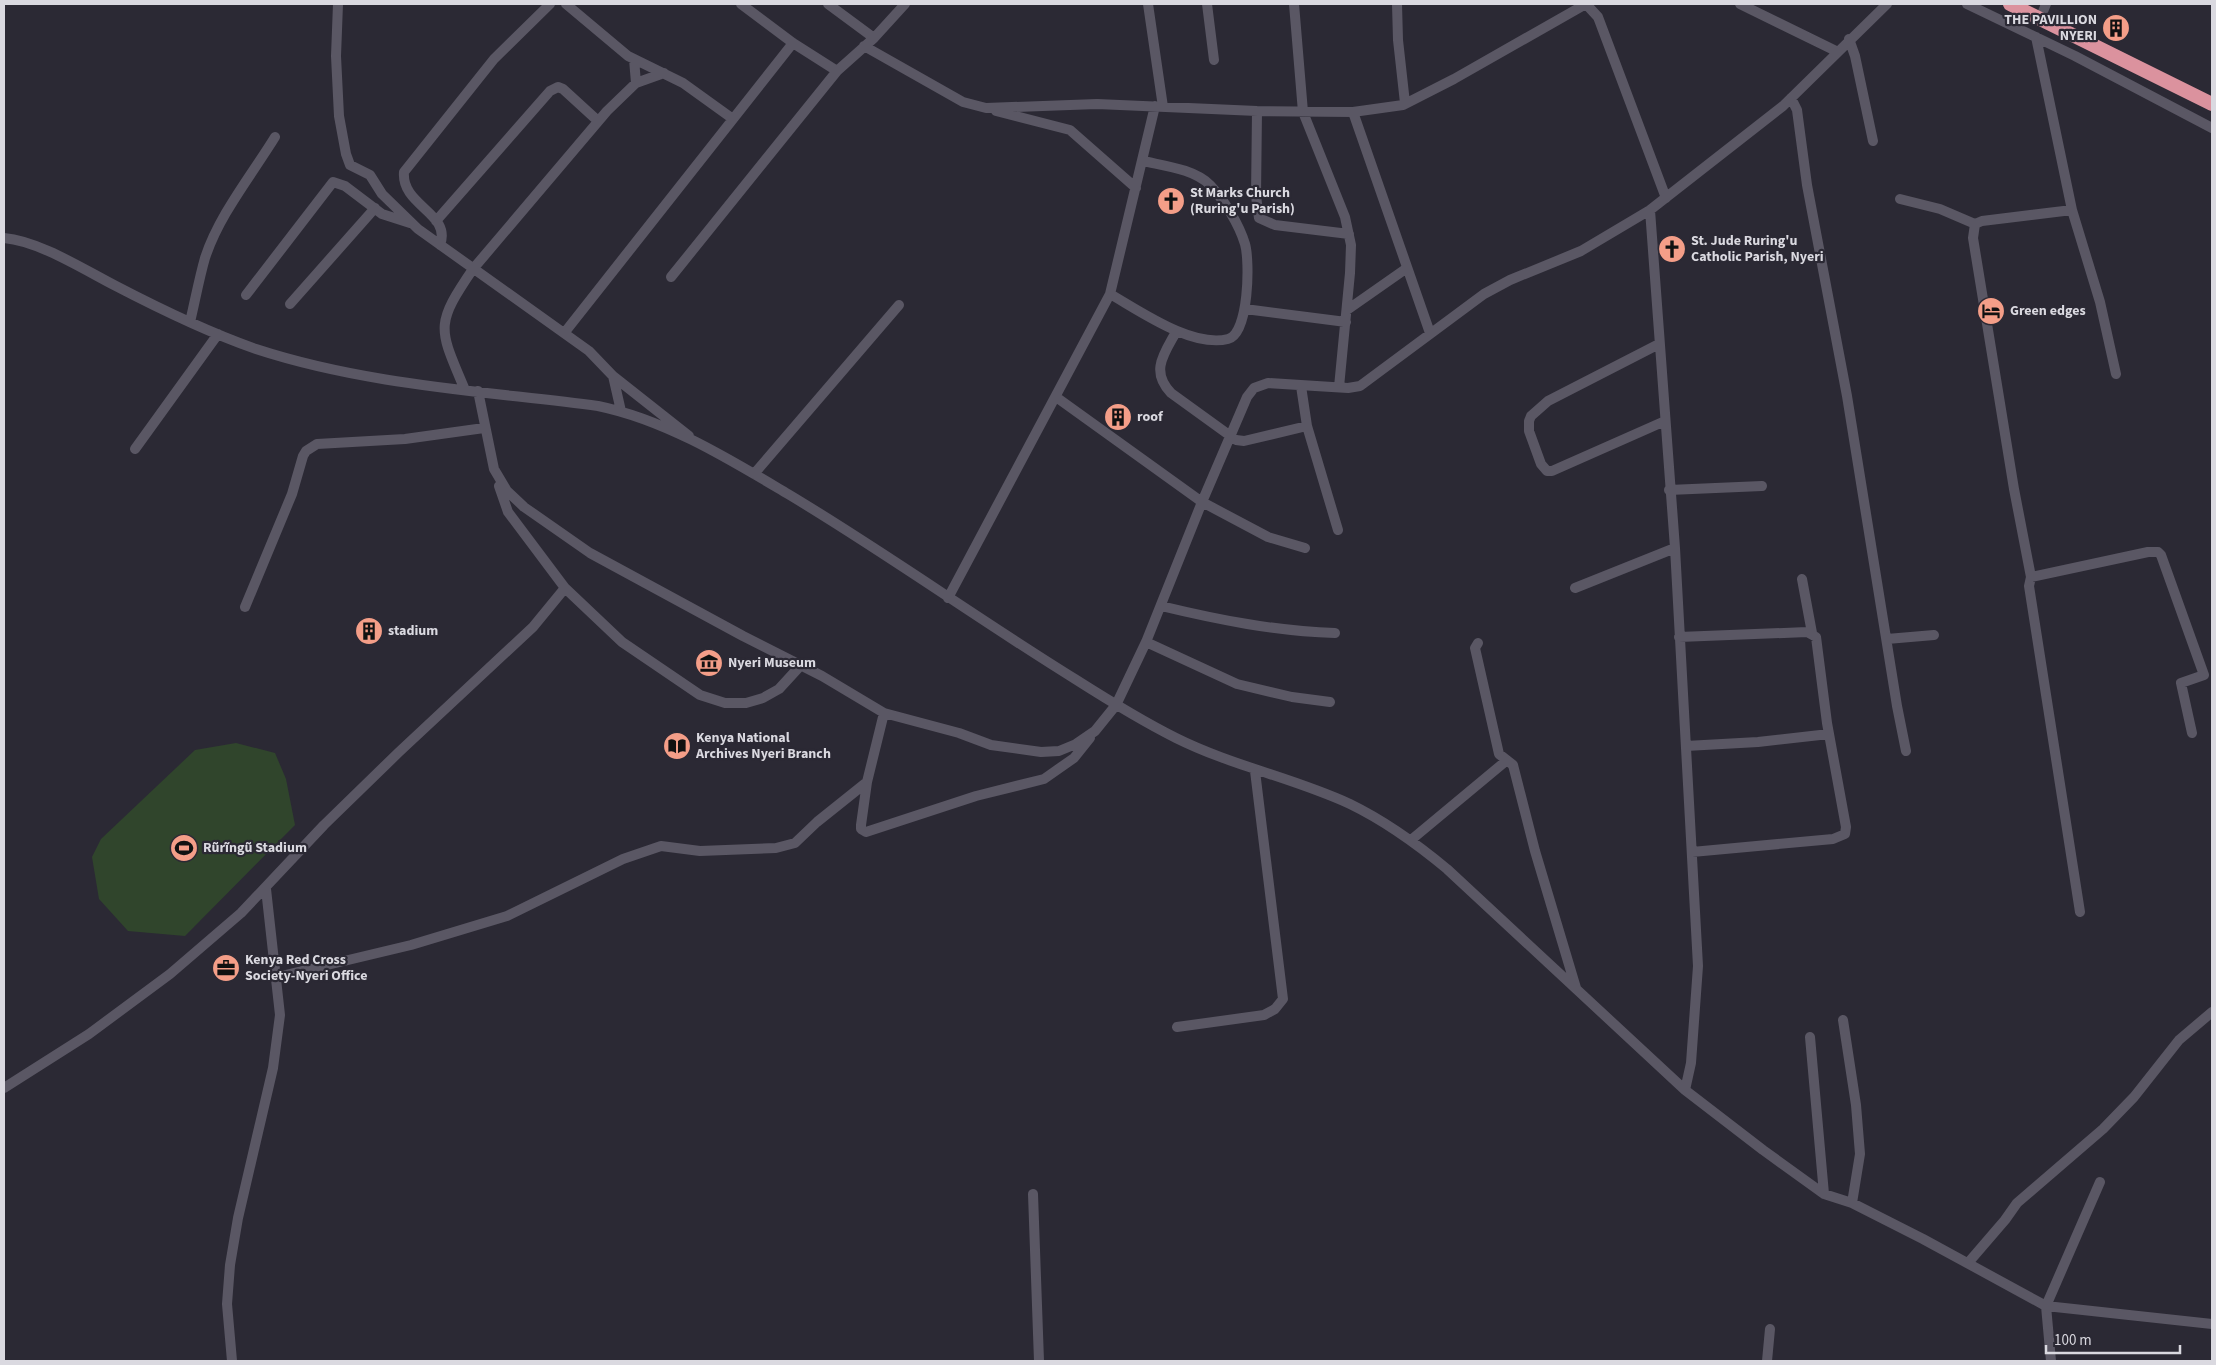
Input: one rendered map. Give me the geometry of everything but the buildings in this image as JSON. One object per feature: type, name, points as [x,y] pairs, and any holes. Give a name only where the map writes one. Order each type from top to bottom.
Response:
[{"type":"highway","points":[[2012,5],[2212,104]]},
{"type":"street","points":[[338,4],[336,56],[338,116],[350,165],[370,175],[382,194],[413,224],[473,269],[565,332],[589,351],[613,376],[678,426],[695,442]]},
{"type":"street","points":[[440,245],[443,231],[436,220],[409,193],[404,183],[404,172],[494,59],[550,4]]},
{"type":"street","points":[[566,4],[613,44],[634,59],[683,83],[733,119]]},
{"type":"street","points":[[741,4],[793,43],[837,71]]},
{"type":"street","points":[[828,4],[874,38]]},
{"type":"street","points":[[671,277],[837,71],[874,38],[905,4]]},
{"type":"street","points":[[948,598],[1110,294],[1143,161],[1159,106],[1148,4]]},
{"type":"street","points":[[1207,4],[1214,60]]},
{"type":"street","points":[[1294,4],[1303,112],[1345,217],[1349,234],[1350,274],[1339,388]]},
{"type":"street","points":[[1397,4],[1398,40],[1405,103]]},
{"type":"street","points":[[983,108],[1097,104],[1303,112],[1353,112],[1405,103],[1454,80],[1586,4],[1591,7],[1598,17],[1666,198]]},
{"type":"street","points":[[1740,4],[1836,52]]},
{"type":"street","points":[[884,712],[867,782],[861,825],[866,832],[976,796],[1044,779],[1074,758],[1116,704],[1146,642],[1202,502],[1247,397],[1254,388],[1268,383],[1339,388],[1360,386],[1484,294],[1510,280],[1581,251],[1650,210],[1724,154],[1791,98],[1849,39],[1887,4]]},
{"type":"street","points":[[1967,4],[2036,37],[2212,128]]},
{"type":"street","points":[[2040,19],[2046,4]]},
{"type":"street","points":[[2005,22],[2012,5]]},
{"type":"street","points":[[2036,37],[2072,210],[2100,302],[2116,374]]},
{"type":"street","points":[[1849,39],[1855,56],[1874,141]]},
{"type":"street","points":[[565,332],[793,43]]},
{"type":"street","points":[[864,46],[964,102],[1070,130],[1136,188]]},
{"type":"street","points":[[634,59],[636,83]]},
{"type":"street","points":[[465,390],[447,347],[444,324],[445,316],[454,297],[473,269],[598,121],[636,83],[664,73]]},
{"type":"street","points":[[436,220],[550,90],[558,87],[563,89],[598,121]]},
{"type":"street","points":[[1791,98],[1797,110],[1807,185],[1847,396],[1906,751]]},
{"type":"street","points":[[1257,110],[1256,196],[1259,218],[1275,225],[1349,234]]},
{"type":"street","points":[[1353,112],[1430,333]]},
{"type":"street","points":[[190,322],[205,258],[212,240],[220,224],[275,138]]},
{"type":"street","points":[[1110,294],[1176,332],[1195,338],[1228,340],[1239,330],[1245,309],[1246,246],[1220,197],[1210,185],[1192,173],[1143,161]]},
{"type":"street","points":[[246,295],[333,182],[338,182],[382,214],[413,224]]},
{"type":"street","points":[[1900,199],[1940,209],[1975,224],[1989,219],[2072,210]]},
{"type":"street","points":[[290,304],[375,208]]},
{"type":"street","points":[[1650,210],[1669,490],[1675,548],[1698,966],[1691,1063],[1685,1090]]},
{"type":"street","points":[[1975,224],[1973,238],[1975,255],[2031,577],[2031,596],[2080,912]]},
{"type":"street","points":[[4,238],[45,251],[190,322],[255,348],[317,366],[379,379],[620,411],[695,442],[754,474],[859,536],[948,598],[1116,704],[1176,738],[1214,756],[1351,805],[1411,840],[1447,869],[1685,1090],[1824,1194],[1852,1203],[2046,1306],[2212,1324]]},
{"type":"street","points":[[1347,310],[1407,268]]},
{"type":"street","points":[[754,474],[900,305]]},
{"type":"street","points":[[1245,309],[1346,322]]},
{"type":"street","points":[[1176,332],[1162,355],[1159,367],[1163,385],[1170,393],[1239,442],[1307,426]]},
{"type":"street","points":[[135,449],[218,334]]},
{"type":"street","points":[[1659,344],[1548,401],[1531,416],[1528,426],[1542,464],[1547,471],[1552,471],[1665,421]]},
{"type":"street","points":[[613,376],[620,411]]},
{"type":"street","points":[[1301,386],[1307,426],[1338,530]]},
{"type":"street","points":[[478,391],[484,428],[508,512],[565,588],[622,642],[676,680],[709,698],[726,703],[746,703],[763,698],[789,680],[801,664]]},
{"type":"street","points":[[1056,398],[1202,502],[1268,538],[1305,548]]},
{"type":"street","points":[[948,598],[1040,417]]},
{"type":"street","points":[[245,607],[292,494],[303,456],[310,447],[317,444],[405,439],[484,428]]},
{"type":"street","points":[[494,468],[507,491],[524,507],[590,553],[743,636],[801,664],[884,712],[959,733],[991,745],[1041,752],[1059,751],[1076,744],[1095,731]]},
{"type":"street","points":[[1669,490],[1762,486]]},
{"type":"street","points":[[1575,588],[1675,548]]},
{"type":"street","points":[[2031,577],[2148,552],[2158,552],[2161,555],[2204,675],[2181,683],[2192,733]]},
{"type":"street","points":[[1692,852],[1833,839],[1845,834],[1846,823],[1829,734],[1818,644],[1816,637],[1812,633],[1802,579]]},
{"type":"street","points":[[4,1088],[89,1034],[170,974],[266,889],[324,824],[398,752],[533,627],[565,588]]},
{"type":"street","points":[[1161,606],[1261,627],[1298,632],[1335,633]]},
{"type":"street","points":[[1679,637],[1812,633]]},
{"type":"street","points":[[1887,639],[1934,635]]},
{"type":"street","points":[[1146,642],[1237,684],[1292,698],[1330,702]]},
{"type":"street","points":[[1478,644],[1475,648],[1499,754],[1506,761],[1514,765],[1535,851],[1577,990]]},
{"type":"street","points":[[1686,746],[1758,742],[1829,734]]},
{"type":"street","points":[[1411,840],[1506,761]]},
{"type":"street","points":[[1177,1027],[1264,1015],[1275,1008],[1283,998],[1256,771]]},
{"type":"street","points":[[277,977],[411,945],[507,916],[623,858],[661,846],[700,851],[776,848],[795,843],[817,822],[867,782]]},
{"type":"street","points":[[232,1361],[228,1330],[228,1288],[238,1218],[273,1068],[280,1015],[266,889]]},
{"type":"street","points":[[1968,1263],[2017,1203],[2103,1129],[2134,1098],[2179,1040],[2212,1012]]},
{"type":"street","points":[[1843,1020],[1860,1146],[1859,1173],[1852,1203]]},
{"type":"street","points":[[1810,1037],[1824,1194]]},
{"type":"street","points":[[2050,1361],[2046,1306],[2100,1182]]},
{"type":"street","points":[[1034,1194],[1039,1361]]},
{"type":"street","points":[[1767,1361],[1770,1329]]},
{"type":"green space","name":"Rũrĩngũ Stadium","points":[[236,743],[275,753],[286,779],[295,825],[185,936],[128,931],[99,899],[92,857],[101,839],[195,750]]},
{"type":"place","name":"THE PAVILLION NYERI","points":[[2116,28]]},
{"type":"place","name":"St Marks Church (Ruring'u Parish)","points":[[1171,201]]},
{"type":"place","name":"St. Jude Ruring'u Catholic Parish, Nyeri","points":[[1672,249]]},
{"type":"place","name":"Green edges","points":[[1991,311]]},
{"type":"place","name":"roof","points":[[1118,417]]},
{"type":"place","name":"stadium","points":[[369,631]]},
{"type":"place","name":"Nyeri Museum","points":[[709,663]]},
{"type":"place","name":"Kenya National Archives Nyeri Branch","points":[[677,746]]},
{"type":"place","name":"Rũrĩngũ Stadium","points":[[184,848]]},
{"type":"place","name":"Kenya Red Cross Society-Nyeri Office","points":[[226,968]]}]
